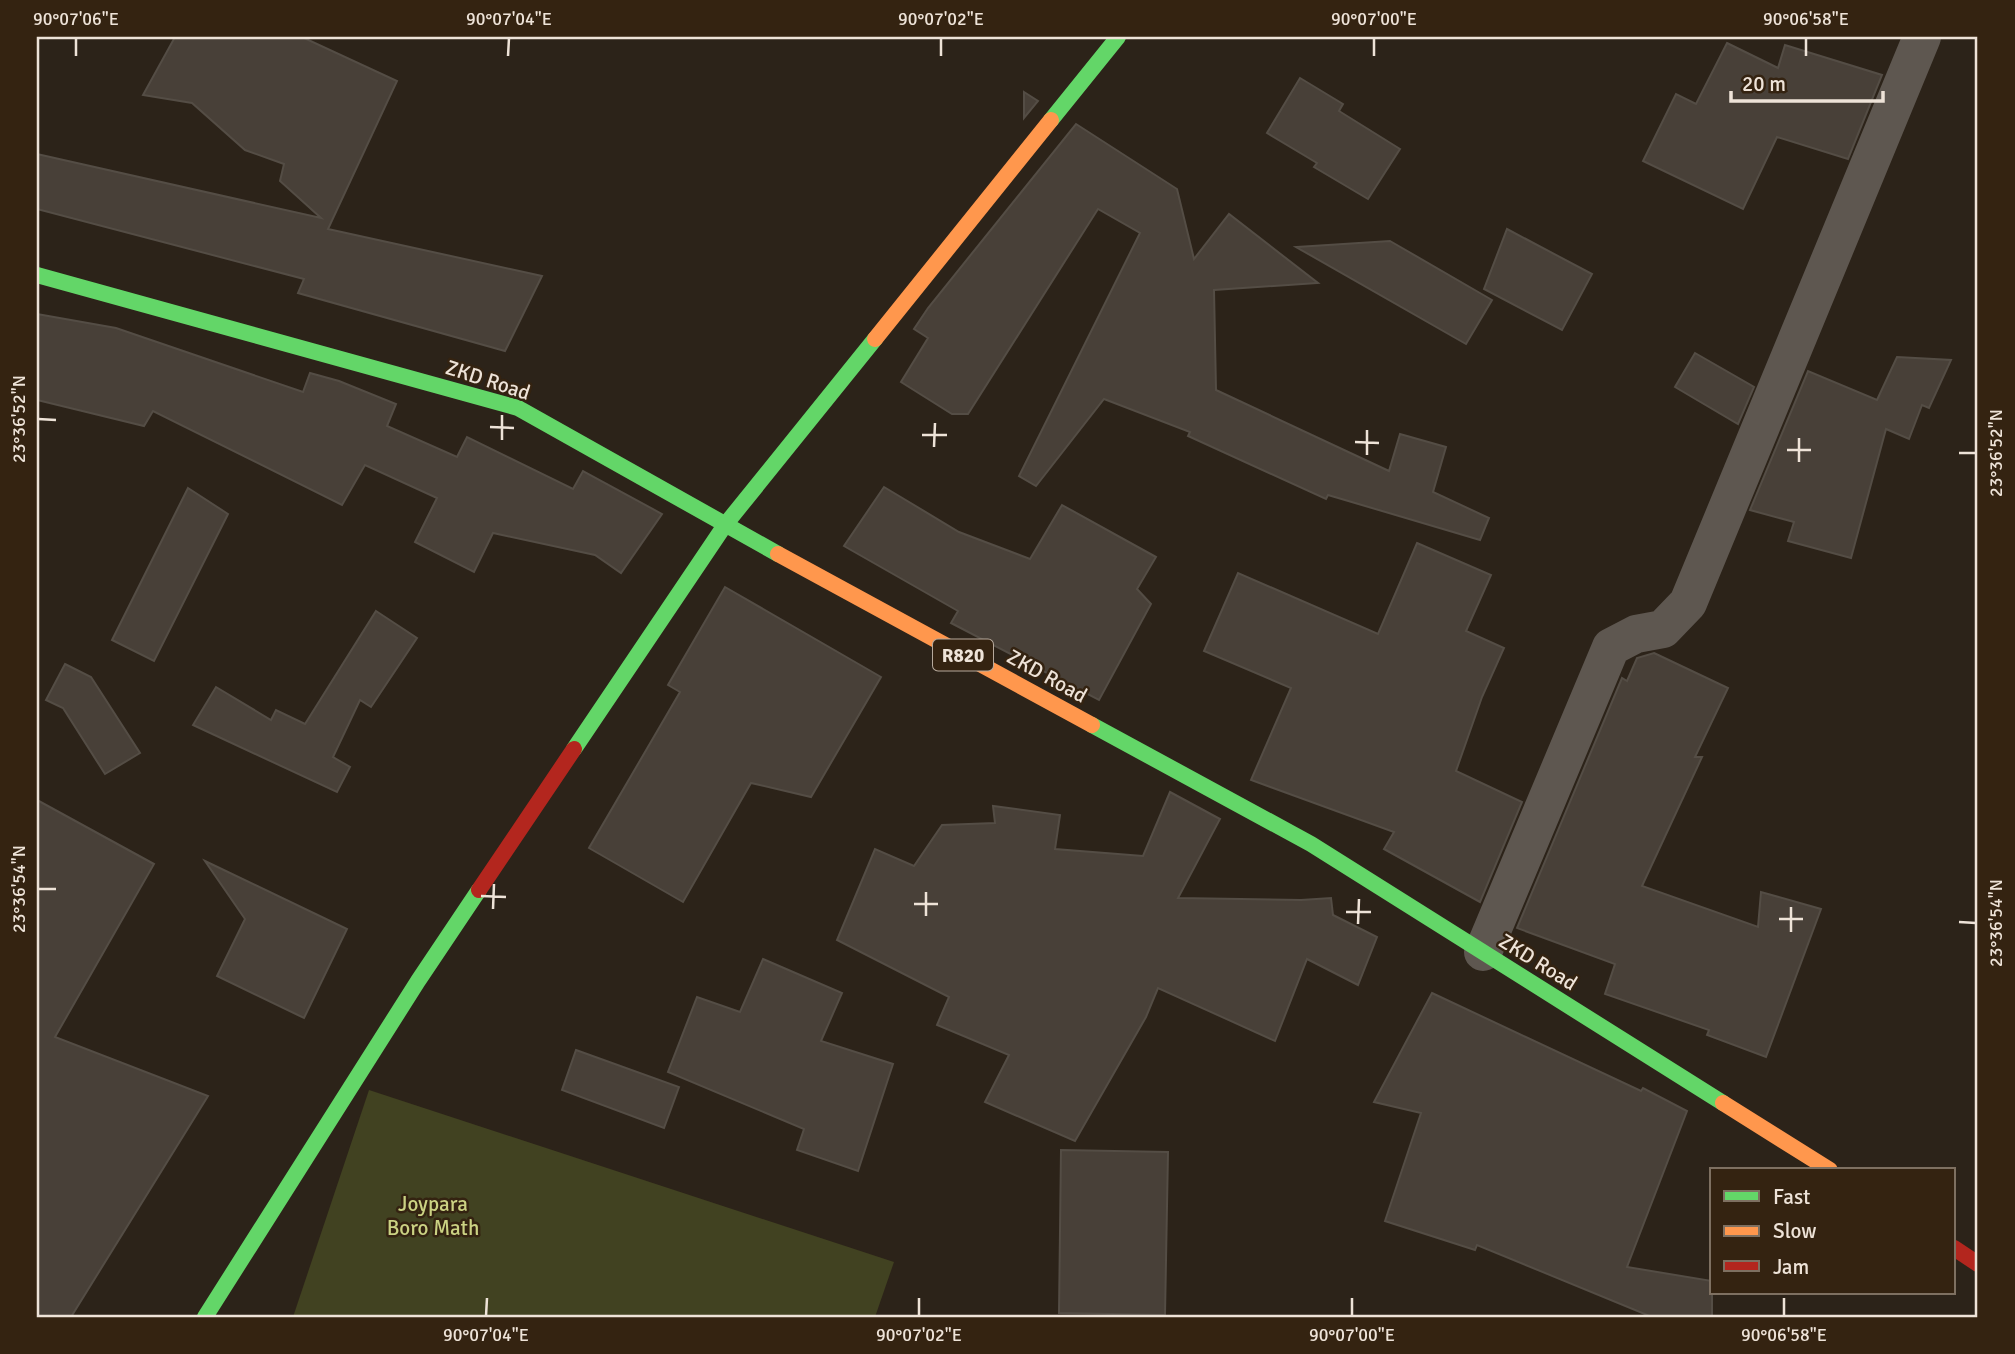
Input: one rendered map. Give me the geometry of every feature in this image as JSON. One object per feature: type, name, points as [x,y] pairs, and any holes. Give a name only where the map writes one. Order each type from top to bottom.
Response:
[{"type":"main road","points":[[205,1317],[418,981],[725,525],[1118,37]]},
{"type":"main road","name":"ZKD Road","points":[[37,275],[518,408],[725,525],[1311,844],[1827,1168]]},
{"type":"main road","points":[[1955,1249],[1978,1264]]},
{"type":"street","points":[[1483,952],[1611,647],[1636,634],[1663,629],[1688,603],[1922,37]]},
{"type":"green space","name":"Joypara Boro Math","points":[[369,1090],[894,1262],[875,1317],[293,1317]]},
{"type":"building","points":[[175,37],[302,37],[397,81],[328,229],[542,276],[505,351],[298,293],[304,279],[37,209],[37,154],[321,218],[280,181],[284,164],[245,150],[192,103],[143,95]]},
{"type":"building","points":[[1727,43],[1778,68],[1785,45],[1882,75],[1848,159],[1777,137],[1743,209],[1643,161],[1676,94],[1696,104]]},
{"type":"building","points":[[1300,78],[1343,104],[1339,111],[1400,149],[1368,199],[1314,167],[1317,163],[1267,133]]},
{"type":"building","points":[[1024,92],[1038,101],[1024,118]]},
{"type":"building","points":[[1076,124],[1177,189],[1194,259],[1229,214],[1318,283],[1214,290],[1216,390],[1389,471],[1400,434],[1446,447],[1433,492],[1489,518],[1480,540],[1328,495],[1326,499],[1188,436],[1190,432],[1104,399],[1036,486],[1019,476],[1140,233],[1098,209],[968,414],[952,414],[901,382],[928,338],[914,329],[928,308]]},
{"type":"building","points":[[1507,229],[1592,274],[1562,330],[1484,289]]},
{"type":"building","points":[[1390,241],[1492,300],[1466,344],[1296,247]]},
{"type":"building","points":[[37,314],[116,328],[303,392],[310,373],[339,381],[396,404],[387,426],[457,457],[467,437],[573,489],[583,471],[662,514],[621,573],[595,555],[493,533],[474,572],[415,542],[437,498],[365,465],[342,505],[153,411],[144,426],[37,400]]},
{"type":"building","points":[[1695,353],[1754,387],[1738,424],[1675,387]]},
{"type":"building","points":[[1897,357],[1951,360],[1929,408],[1922,405],[1909,439],[1886,429],[1851,558],[1788,541],[1794,522],[1750,510],[1808,371],[1877,400]]},
{"type":"building","points":[[884,487],[959,532],[1030,559],[1062,505],[1156,557],[1137,589],[1151,604],[1099,700],[951,623],[958,611],[844,546]]},
{"type":"building","points":[[188,488],[228,514],[154,661],[112,640]]},
{"type":"building","points":[[1417,543],[1491,575],[1466,631],[1504,648],[1482,697],[1456,771],[1522,802],[1480,902],[1384,849],[1394,832],[1251,780],[1291,688],[1204,651],[1238,573],[1378,634]]},
{"type":"building","points":[[725,587],[881,677],[811,797],[751,783],[683,902],[589,848],[680,692],[668,685]]},
{"type":"building","points":[[376,611],[417,638],[371,707],[360,700],[333,757],[350,767],[337,792],[193,725],[216,687],[271,720],[276,710],[305,724]]},
{"type":"building","points":[[1654,653],[1728,688],[1695,757],[1702,757],[1642,886],[1758,927],[1761,892],[1821,909],[1766,1057],[1707,1035],[1709,1030],[1605,994],[1615,964],[1517,928],[1622,678],[1627,681],[1637,658]]},
{"type":"building","points":[[65,664],[91,677],[140,753],[105,774],[63,708],[46,700]]},
{"type":"building","points":[[1170,792],[1220,819],[1178,898],[1331,898],[1333,915],[1377,937],[1358,985],[1307,959],[1275,1041],[1158,988],[1146,1017],[1075,1141],[985,1102],[1009,1055],[937,1025],[949,997],[837,940],[875,849],[914,866],[942,825],[995,823],[993,806],[1060,815],[1055,849],[1143,856]]},
{"type":"building","points":[[37,800],[154,864],[55,1037],[208,1096],[71,1317],[37,1317]]},
{"type":"building","points":[[205,861],[347,929],[304,1018],[217,976],[245,919]]},
{"type":"building","points":[[763,959],[842,993],[821,1041],[893,1064],[858,1171],[797,1150],[804,1129],[668,1072],[697,997],[740,1012]]},
{"type":"building","points":[[1432,993],[1641,1091],[1643,1088],[1687,1111],[1627,1267],[1710,1281],[1712,1317],[1652,1317],[1477,1245],[1475,1250],[1385,1221],[1421,1113],[1374,1102]]},
{"type":"building","points":[[576,1050],[679,1087],[664,1128],[562,1090]]},
{"type":"building","points":[[1061,1150],[1168,1152],[1165,1315],[1059,1313]]},
{"type":"traffic: fast","points":[[1051,120],[1118,37]]},
{"type":"traffic: fast","points":[[37,275],[518,408],[778,554]]},
{"type":"traffic: fast","points":[[574,749],[725,525],[875,339]]},
{"type":"traffic: fast","points":[[1092,725],[1311,844],[1723,1103]]},
{"type":"traffic: fast","points":[[205,1317],[418,981],[479,890]]},
{"type":"traffic: slow","points":[[875,339],[1051,120]]},
{"type":"traffic: slow","points":[[778,554],[1092,725]]},
{"type":"traffic: slow","points":[[1723,1103],[1827,1168]]},
{"type":"traffic: jam","points":[[479,890],[574,749]]},
{"type":"traffic: jam","points":[[1955,1249],[1978,1264]]}]
